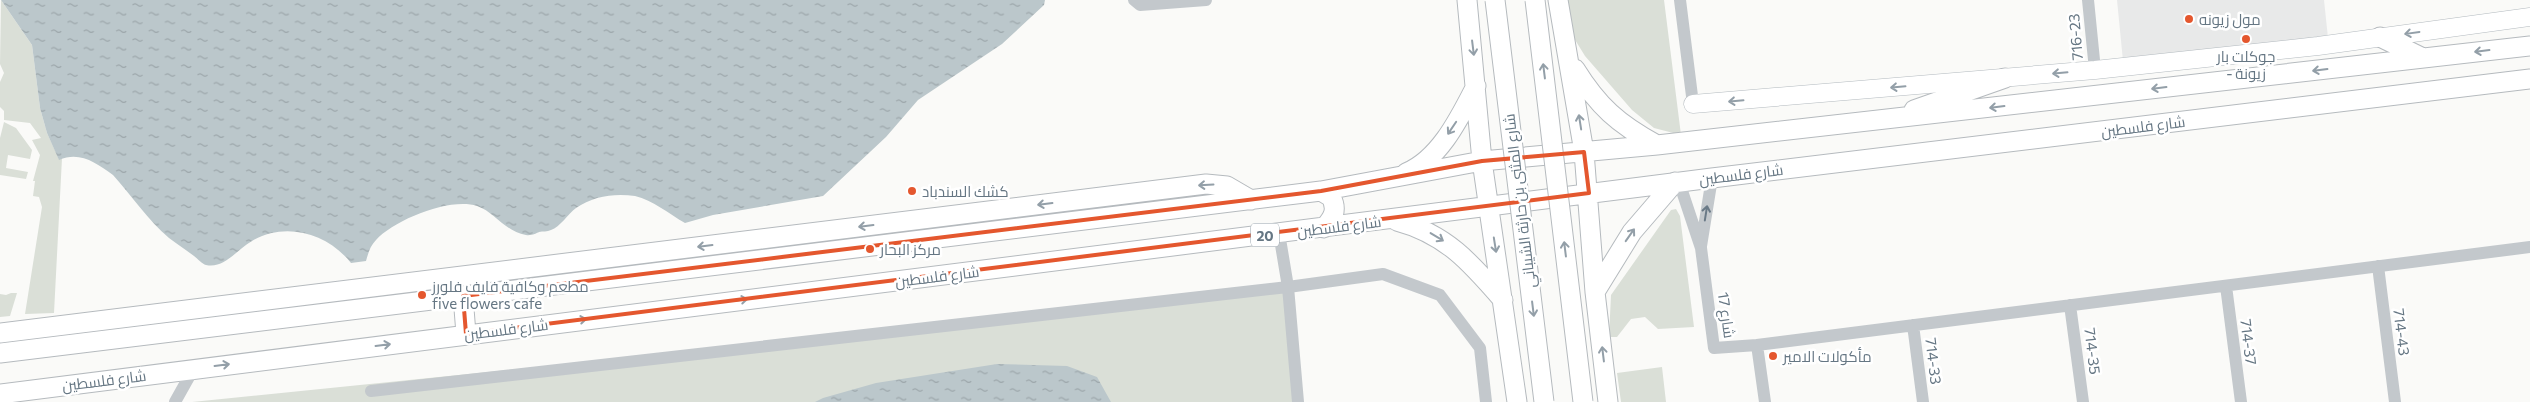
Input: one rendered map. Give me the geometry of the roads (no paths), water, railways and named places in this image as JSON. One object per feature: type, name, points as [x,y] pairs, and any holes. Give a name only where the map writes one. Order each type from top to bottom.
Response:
[{"type":"main road","points":[[1467,0],[1482,161],[1517,402]]},
{"type":"main road","name":"شارع المثنى بن حارثة الشيباني","points":[[1495,0],[1544,402]]},
{"type":"main road","points":[[1535,0],[1583,402]]},
{"type":"main road","points":[[1558,0],[1570,61],[1584,152],[1589,193],[1595,292],[1608,402]]},
{"type":"main road","points":[[2380,38],[2423,58]]},
{"type":"main road","points":[[0,353],[1252,200],[1321,191],[1482,161],[1657,145],[2530,46]]},
{"type":"main road","points":[[1570,61],[1590,94],[1603,109],[1616,121],[1657,145]]},
{"type":"main road","points":[[1893,119],[1948,96],[2005,78]]},
{"type":"main road","name":"شارع فلسطين","points":[[0,394],[1677,182],[2530,79]]},
{"type":"main road","points":[[1390,179],[1412,170],[1428,157],[1456,122],[1476,86]]},
{"type":"main road","points":[[1595,292],[1632,232],[1677,182]]},
{"type":"main road","points":[[0,333],[1206,184],[1228,186],[1252,200]]},
{"type":"main road","points":[[1321,191],[1331,197],[1335,209],[1334,216],[1324,228]]},
{"type":"main road","points":[[1392,219],[1428,232],[1456,250],[1503,301]]},
{"type":"main road","points":[[882,245],[915,220]]},
{"type":"main road","points":[[463,296],[466,334]]},
{"type":"street","points":[[1134,0],[1140,6],[1206,0]]},
{"type":"street","points":[[1680,0],[1693,104],[2095,70],[2380,38],[2530,17]]},
{"type":"street","name":"716-23","points":[[2088,0],[2095,70]]},
{"type":"street","name":"شارع 17","points":[[1701,248],[1712,178]]},
{"type":"street","name":"شارع 17","points":[[1677,182],[1701,248],[1714,348],[1757,345],[1765,402]]},
{"type":"street","points":[[1279,233],[1288,288],[1298,402]]},
{"type":"street","points":[[1757,345],[2530,247]]},
{"type":"street","name":"714-43","points":[[2378,266],[2395,402]]},
{"type":"street","points":[[371,391],[1288,288],[1383,274],[1440,295],[1480,348],[1486,402]]},
{"type":"street","name":"714-37","points":[[2226,286],[2240,402]]},
{"type":"street","name":"714-35","points":[[2070,305],[2083,402]]},
{"type":"street","name":"714-33","points":[[1913,325],[1923,402]]},
{"type":"street","points":[[175,402],[194,368]]},
{"type":"water","points":[[1,0],[1045,0],[1044,5],[1002,44],[918,100],[886,137],[823,196],[713,215],[685,223],[642,198],[612,195],[597,198],[583,204],[576,208],[561,223],[548,231],[528,235],[512,230],[489,212],[477,206],[466,204],[452,205],[423,212],[384,232],[374,242],[366,261],[351,263],[342,253],[319,238],[306,234],[279,232],[265,235],[246,244],[219,264],[206,265],[161,231],[113,175],[94,163],[81,158],[74,157],[59,160],[47,133],[40,108],[32,45]]},
{"type":"water","points":[[997,364],[1067,366],[1097,377],[1111,402],[815,402],[876,383]]},
{"type":"place","name":"مول زيونه","points":[[2189,19]]},
{"type":"place","name":"جوكلت بار - زيونة","points":[[2246,39]]},
{"type":"place","name":"كشك السندباد","points":[[912,191]]},
{"type":"place","name":"مركز البحار","points":[[870,249]]},
{"type":"place","name":"مطعم وكافية فايف فلورز five flowers cafe","points":[[422,295]]},
{"type":"place","name":"مأكولات الامير","points":[[1773,356]]}]
